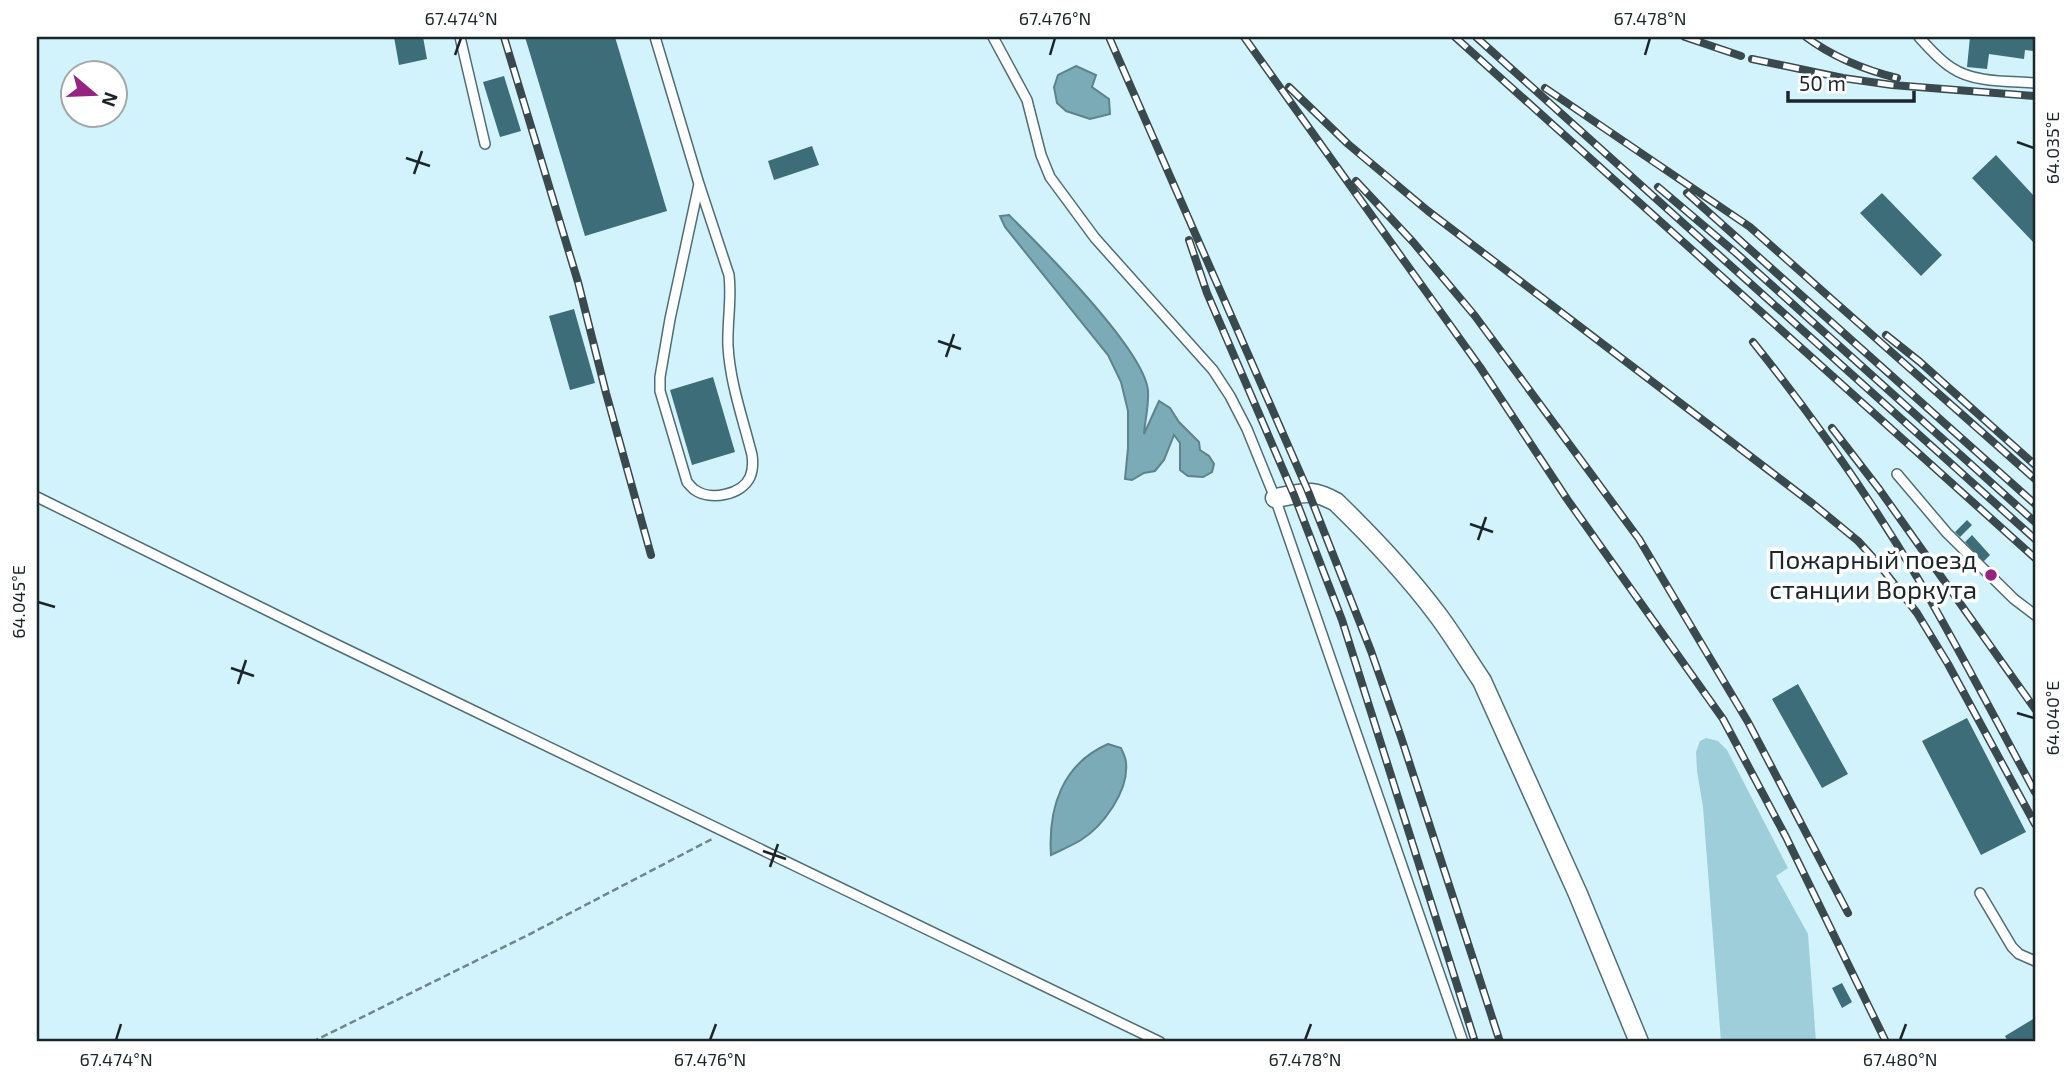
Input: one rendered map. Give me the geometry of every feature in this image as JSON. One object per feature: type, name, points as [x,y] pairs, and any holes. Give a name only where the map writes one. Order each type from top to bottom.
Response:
[{"type":"street","points":[[1275,498],[1308,491],[1336,502],[1391,559],[1437,614],[1482,681],[1578,894],[1639,1042]]},
{"type":"lane","points":[[460,37],[485,144]]},
{"type":"lane","points":[[655,37],[729,275],[727,326],[731,370],[753,466],[744,486],[722,495],[705,495],[694,490],[687,482],[660,391],[670,319],[699,184]]},
{"type":"lane","points":[[993,37],[1027,100],[1041,155],[1050,177],[1095,238],[1213,370],[1247,429],[1275,498],[1463,1042]]},
{"type":"lane","points":[[1919,37],[1943,61],[1965,75],[2035,83]]},
{"type":"lane","points":[[1897,474],[1947,533],[2014,599],[2035,615]]},
{"type":"lane","points":[[37,497],[1160,1042]]},
{"type":"lane","points":[[1980,893],[2012,947],[2019,954],[2035,961]]},
{"type":"path","points":[[312,1042],[528,935],[725,832]]},
{"type":"shaded area","points":[[1076,66],[1096,75],[1092,87],[1109,99],[1110,114],[1090,119],[1066,111],[1057,103],[1054,87],[1058,75]]},
{"type":"shaded area","points":[[1009,215],[1089,300],[1130,351],[1148,391],[1144,434],[1159,401],[1170,408],[1179,422],[1199,442],[1200,450],[1209,456],[1214,464],[1212,472],[1203,477],[1188,476],[1180,470],[1180,443],[1174,435],[1164,460],[1155,471],[1144,473],[1132,480],[1125,479],[1128,411],[1121,382],[1108,355],[1005,227],[1000,216]]},
{"type":"shaded area","points":[[1706,738],[1718,741],[1727,750],[1788,868],[1776,876],[1808,934],[1816,1042],[1721,1042],[1703,807],[1696,752],[1700,741]]},
{"type":"shaded area","points":[[1108,744],[1121,748],[1126,759],[1126,774],[1119,796],[1106,817],[1089,834],[1051,855],[1052,821],[1061,789],[1079,763]]},
{"type":"building","points":[[394,37],[423,37],[427,59],[399,65]]},
{"type":"building","points":[[525,37],[615,37],[667,211],[585,236]]},
{"type":"building","points":[[1970,37],[2035,37],[2035,51],[2025,50],[2024,59],[1989,54],[1987,69],[1967,67]]},
{"type":"building","points":[[504,76],[521,131],[500,137],[483,82]]},
{"type":"building","points":[[812,146],[819,165],[774,180],[768,161]]},
{"type":"building","points":[[1996,155],[2035,197],[2035,244],[1972,178]]},
{"type":"building","points":[[1882,193],[1942,255],[1921,276],[1860,213]]},
{"type":"building","points":[[574,309],[595,383],[570,390],[549,316]]},
{"type":"building","points":[[713,377],[735,452],[692,465],[670,390]]},
{"type":"building","points":[[1967,520],[1972,525],[1960,537],[1955,532]]},
{"type":"building","points":[[1972,535],[1990,555],[1983,562],[1965,542]]},
{"type":"building","points":[[1798,684],[1848,774],[1822,788],[1772,699]]},
{"type":"building","points":[[1967,718],[2026,832],[1981,855],[1922,741]]},
{"type":"building","points":[[1842,983],[1852,1002],[1842,1008],[1832,988]]},
{"type":"building","points":[[2035,1018],[2035,1042],[2008,1042],[2005,1036]]},
{"type":"railway","points":[[504,37],[578,282],[651,555]]},
{"type":"railway","points":[[1109,37],[1308,491],[1371,651],[1500,1042]]},
{"type":"railway","points":[[1244,37],[1480,367],[1567,499],[1723,719],[1786,837],[1886,1042]]},
{"type":"railway","points":[[1455,37],[2035,558]]},
{"type":"railway","points":[[1476,37],[2035,539]]},
{"type":"railway","points":[[1685,37],[1741,56]]},
{"type":"railway","points":[[1806,37],[1850,62],[1897,78]]},
{"type":"railway","points":[[1752,59],[1892,85],[2035,96]]},
{"type":"railway","points":[[1289,87],[1348,144],[1428,211],[1858,541],[1917,613],[1948,664],[2035,824]]},
{"type":"railway","points":[[1545,88],[1750,227],[2035,479]]},
{"type":"railway","points":[[1356,181],[1413,242],[1475,316],[1639,539],[1748,722],[1848,913]]},
{"type":"railway","points":[[1658,187],[1736,253],[2035,522]]},
{"type":"railway","points":[[1687,193],[2035,504]]},
{"type":"railway","points":[[1189,240],[1207,293],[1294,495],[1342,620],[1475,1042]]},
{"type":"railway","points":[[1886,335],[2035,465]]},
{"type":"railway","points":[[1753,342],[1841,459],[1901,551],[1950,634],[2035,792]]},
{"type":"railway","points":[[1832,428],[1879,489],[2035,709]]},
{"type":"place","name":"Пожарный поезд станции Воркута","points":[[1991,575]]}]
